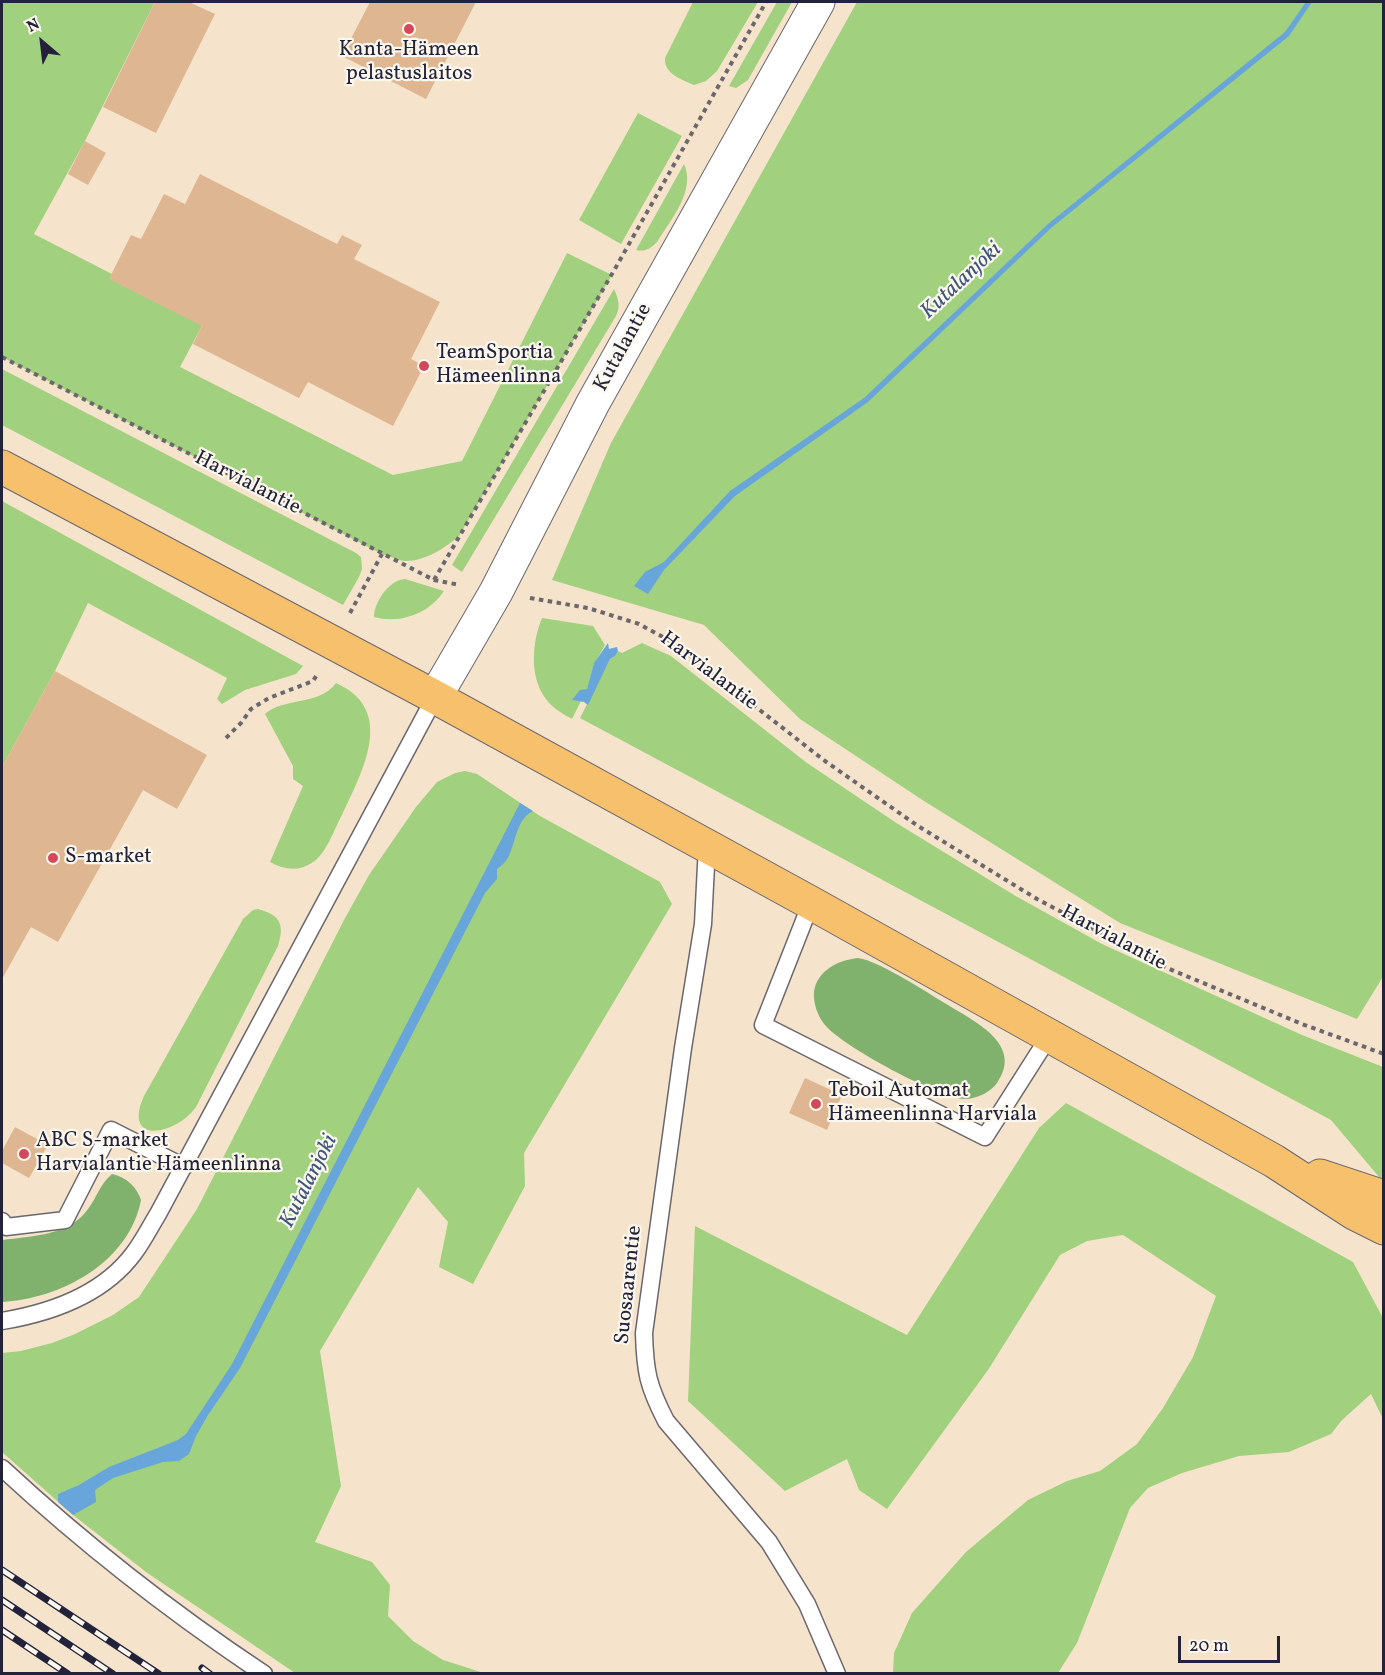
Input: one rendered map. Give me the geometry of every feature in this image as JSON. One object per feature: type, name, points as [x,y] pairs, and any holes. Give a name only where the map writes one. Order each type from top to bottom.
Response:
[{"type":"main road","points":[[2,467],[435,696],[812,903],[1274,1161],[1354,1213],[1383,1228]]},
{"type":"main road","points":[[1274,1161],[1383,1197]]},
{"type":"street","name":"Kutalantie","points":[[435,696],[496,592],[593,403],[818,2]]},
{"type":"lane","points":[[2,1321],[45,1312],[62,1305],[102,1284],[134,1254],[183,1167],[435,696]]},
{"type":"lane","name":"Suosaarentie","points":[[707,846],[703,924],[683,1048],[644,1333],[646,1374],[655,1400],[666,1420],[769,1542],[790,1574],[817,1625],[837,1674]]},
{"type":"lane","points":[[812,903],[763,1025],[985,1137],[1050,1035]]},
{"type":"lane","points":[[2,1221],[6,1227],[65,1220],[111,1130],[183,1167]]},
{"type":"lane","points":[[2,1468],[88,1544],[143,1588],[264,1674]]},
{"type":"path","points":[[434,580],[616,267],[766,2]]},
{"type":"path","name":"Harvialantie","points":[[2,357],[434,580],[588,608],[639,624],[674,643],[825,761],[918,826],[1037,899],[1167,968],[1302,1024],[1383,1054]]},
{"type":"path","points":[[226,738],[251,709],[269,698],[313,681],[382,554]]},
{"type":"green space","points":[[2,2],[155,2],[85,141],[34,234],[112,274],[202,326],[180,367],[393,475],[462,461],[567,253],[612,275],[459,536],[441,549],[420,559],[403,561],[382,554],[2,357]]},
{"type":"green space","points":[[693,2],[758,2],[717,71],[706,81],[694,85],[670,72],[665,64],[665,58]]},
{"type":"green space","points":[[777,2],[792,2],[748,80],[736,88],[729,86]]},
{"type":"green space","points":[[857,2],[1383,2],[1384,975],[1357,1019],[1120,923],[924,801],[800,719],[704,625],[552,580],[611,443]]},
{"type":"green space","points":[[638,113],[682,136],[621,244],[579,220]]},
{"type":"green space","points":[[684,164],[687,184],[675,214],[657,242],[645,250],[636,250]]},
{"type":"green space","points":[[614,289],[618,302],[616,316],[462,572],[452,565]]},
{"type":"green space","points":[[2,369],[356,553],[361,557],[362,569],[343,605],[2,425]]},
{"type":"green space","points":[[2,501],[303,666],[296,674],[245,690],[222,704],[217,699],[227,678],[88,603],[55,671],[2,767]]},
{"type":"green space","points":[[405,579],[444,591],[430,606],[413,615],[394,619],[374,617],[377,605],[388,588],[393,583]]},
{"type":"green space","points":[[542,618],[593,626],[605,645],[594,664],[587,690],[573,700],[581,701],[572,719],[548,702],[537,680],[534,648]]},
{"type":"green space","points":[[642,643],[671,656],[807,763],[898,824],[1014,895],[1102,944],[1302,1035],[1383,1067],[1383,1178],[1379,1177],[1331,1120],[580,718],[610,659],[618,651],[622,653]]},
{"type":"green space","points":[[336,683],[355,695],[365,709],[370,725],[365,761],[350,798],[322,853],[313,862],[297,869],[281,867],[270,862],[303,786],[293,779],[293,766],[265,714],[282,705],[320,695]]},
{"type":"green space","points":[[465,771],[477,774],[540,816],[660,882],[672,904],[524,1153],[525,1186],[473,1284],[439,1267],[448,1222],[418,1187],[320,1351],[341,1486],[315,1542],[372,1562],[390,1585],[388,1616],[413,1641],[443,1660],[484,1673],[295,1673],[146,1572],[73,1515],[2,1452],[2,1353],[52,1343],[75,1334],[113,1315],[139,1297],[197,1209],[369,875],[416,807],[437,782]]},
{"type":"green space","points":[[258,909],[271,914],[279,922],[281,932],[278,946],[196,1107],[176,1125],[154,1131],[145,1128],[140,1122],[139,1111],[144,1096],[243,919],[253,910]]},
{"type":"green space","points":[[858,958],[880,966],[908,981],[989,1032],[997,1040],[1005,1060],[997,1083],[974,1098],[953,1097],[892,1070],[835,1034],[820,1018],[815,1005],[816,984],[824,972],[830,968],[844,961]]},
{"type":"green space","points":[[1066,1103],[1353,1262],[1383,1318],[1383,1419],[1371,1394],[1342,1420],[1331,1434],[1289,1452],[1239,1456],[1182,1473],[1148,1488],[1130,1508],[1077,1643],[1058,1673],[893,1673],[894,1653],[912,1613],[966,1552],[1028,1500],[1067,1481],[1100,1471],[1137,1444],[1163,1408],[1193,1357],[1216,1296],[1123,1235],[1087,1241],[1060,1255],[988,1370],[887,1509],[859,1490],[847,1459],[785,1491],[688,1401],[695,1226],[907,1335],[1039,1128]]},
{"type":"green space","points":[[112,1174],[130,1183],[141,1200],[134,1222],[122,1242],[89,1274],[68,1285],[46,1294],[2,1302],[2,1240],[37,1236],[71,1225],[88,1209],[104,1182]]},
{"type":"water","points":[[1306,2],[1312,2],[1289,36],[1051,228],[868,402],[735,496],[664,570],[648,594],[634,586],[645,572],[664,562],[730,491],[864,398],[1048,224],[1285,32]]},
{"type":"water","points":[[608,643],[609,649],[617,647],[618,651],[610,659],[588,705],[572,700],[580,690],[587,689],[594,663]]},
{"type":"water","points":[[520,803],[533,811],[522,821],[509,856],[497,869],[497,879],[485,893],[240,1368],[208,1415],[189,1454],[179,1461],[163,1462],[113,1478],[95,1490],[96,1502],[73,1515],[58,1502],[58,1494],[79,1485],[109,1467],[178,1440],[186,1434],[232,1364]]},
{"type":"building","points":[[155,2],[189,2],[215,14],[156,133],[103,107]]},
{"type":"building","name":"Kanta-Hämeen pelastuslaitos","points":[[370,2],[476,2],[426,99],[342,56]]},
{"type":"building","points":[[85,141],[106,153],[88,185],[68,174]]},
{"type":"building","points":[[200,174],[337,244],[342,235],[362,245],[354,259],[440,302],[411,359],[424,366],[393,426],[308,382],[299,398],[193,344],[202,326],[109,279],[131,235],[141,239],[164,194],[185,204]]},
{"type":"building","name":"S-market","points":[[55,671],[207,755],[177,809],[143,790],[58,942],[31,927],[2,979],[2,767]]},
{"type":"building","points":[[805,1078],[842,1095],[827,1130],[789,1113]]},
{"type":"building","points":[[15,1127],[48,1145],[29,1178],[2,1163],[2,1151]]},
{"type":"railway","points":[[2,1570],[159,1674]]},
{"type":"railway","points":[[2,1600],[113,1674]]},
{"type":"railway","points":[[2,1630],[68,1674]]},
{"type":"railway","points":[[202,1668],[210,1674]]},
{"type":"place","name":"Kanta-Hämeen pelastuslaitos","points":[[409,29]]},
{"type":"place","name":"TeamSportia Hämeenlinna","points":[[424,366]]},
{"type":"place","name":"S-market","points":[[53,858]]},
{"type":"place","name":"Teboil Automat Hämeenlinna Harviala","points":[[816,1104]]},
{"type":"place","name":"ABC S-market Harvialantie Hämeenlinna","points":[[24,1154]]},
{"type":"water label","name":"Kutalanjoki","points":[[962,282]]},
{"type":"water label","name":"Kutalanjoki","points":[[310,1182]]}]
